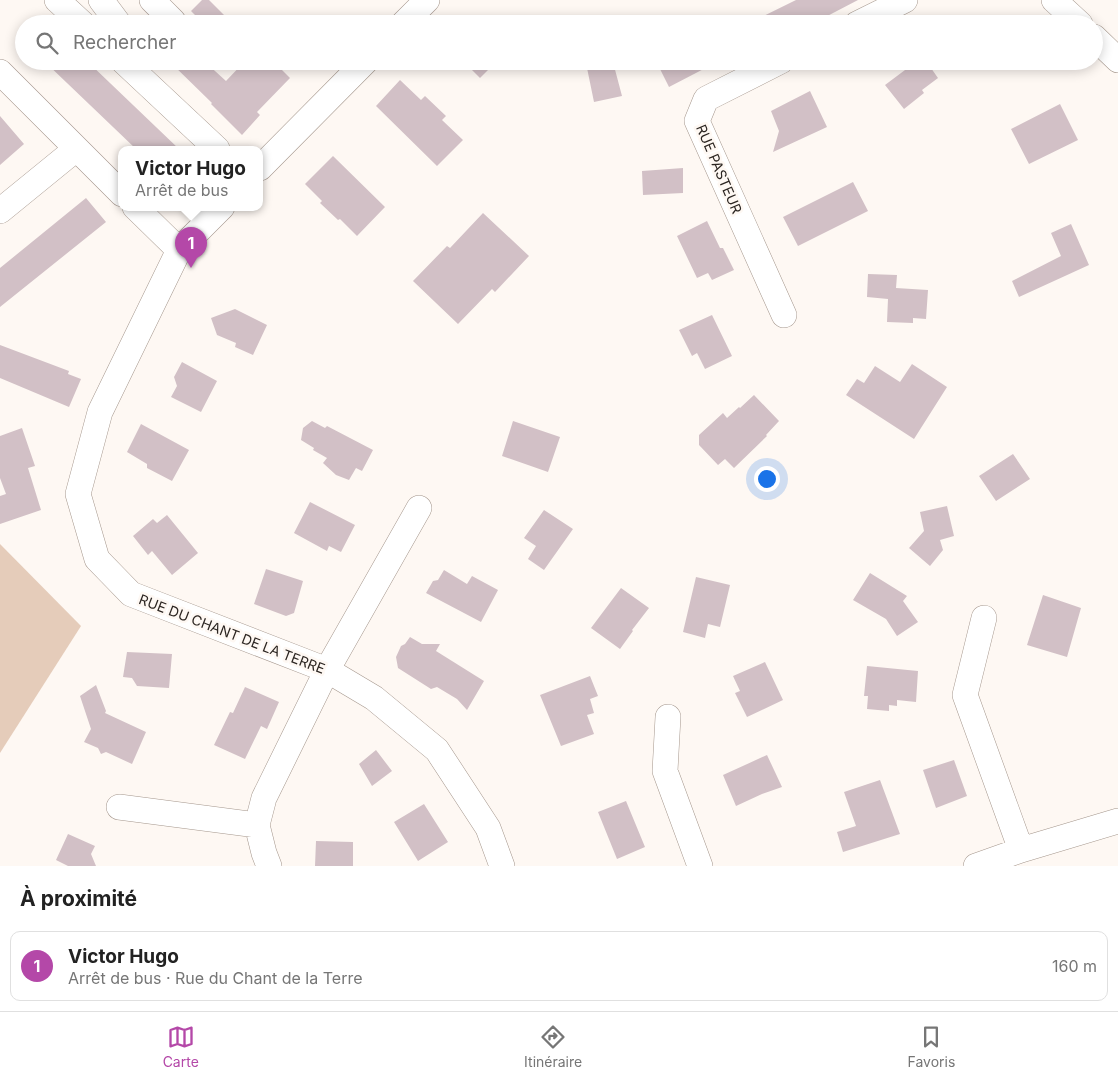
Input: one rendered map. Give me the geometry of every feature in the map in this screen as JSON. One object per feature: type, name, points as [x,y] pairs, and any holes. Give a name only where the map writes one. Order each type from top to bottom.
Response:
[{"type":"street","points":[[57,0],[73,15]]},
{"type":"street","points":[[101,0],[112,15]]},
{"type":"street","points":[[152,0],[167,15]]},
{"type":"street","points":[[412,15],[427,0]]},
{"type":"street","points":[[875,15],[905,0]]},
{"type":"street","points":[[1054,0],[1070,15]]},
{"type":"street","points":[[1103,46],[1118,60]]},
{"type":"street","points":[[133,70],[214,146]]},
{"type":"street","points":[[263,165],[357,70]]},
{"type":"street","name":"RUE PASTEUR","points":[[763,70],[706,99],[697,121],[784,315]]},
{"type":"street","points":[[0,72],[118,190]]},
{"type":"street","points":[[0,211],[76,149]]},
{"type":"street","points":[[139,211],[179,250]]},
{"type":"street","name":"RUE DU CHANT DE LA TERRE","points":[[218,211],[179,250],[100,412],[78,494],[97,559],[130,594],[327,670],[374,698],[437,750],[488,828],[502,866]]},
{"type":"street","points":[[269,866],[257,825],[264,798],[327,670],[419,508]]},
{"type":"street","points":[[984,618],[964,695],[1021,850]]},
{"type":"street","points":[[668,717],[665,771],[700,866]]},
{"type":"street","points":[[119,807],[257,825]]},
{"type":"street","points":[[976,866],[1021,850],[1118,821]]},
{"type":"shaded area","points":[[0,544],[81,626],[0,753]]},
{"type":"building","points":[[202,0],[209,0],[224,15],[195,15],[191,11]]},
{"type":"building","points":[[796,0],[858,0],[829,15],[765,15]]},
{"type":"building","points":[[53,70],[96,70],[176,146],[133,146]]},
{"type":"building","points":[[178,70],[214,70],[226,81],[236,70],[282,70],[290,78],[257,112],[260,115],[242,135]]},
{"type":"building","points":[[472,70],[488,70],[480,78]]},
{"type":"building","points":[[587,70],[615,70],[622,96],[594,102]]},
{"type":"building","points":[[660,70],[702,70],[669,87]]},
{"type":"building","points":[[905,70],[932,70],[938,78],[922,90],[924,93],[904,109],[885,85]]},
{"type":"building","points":[[400,80],[421,100],[425,96],[446,116],[442,120],[463,140],[437,166],[376,106]]},
{"type":"building","points":[[810,91],[827,127],[773,152],[779,131],[771,111]]},
{"type":"building","points":[[1060,104],[1078,140],[1029,164],[1011,129]]},
{"type":"building","points":[[0,116],[24,144],[0,165]]},
{"type":"building","points":[[333,156],[385,207],[357,236],[320,203],[322,201],[305,184]]},
{"type":"building","points":[[683,168],[683,193],[643,195],[642,171]]},
{"type":"building","points":[[853,182],[868,211],[798,246],[783,217]]},
{"type":"building","points":[[86,198],[106,222],[0,307],[0,268]]},
{"type":"building","points":[[483,213],[529,256],[495,292],[492,289],[458,324],[413,281],[447,246],[450,248]]},
{"type":"building","points":[[707,221],[720,248],[723,248],[734,270],[712,280],[708,273],[697,278],[677,236]]},
{"type":"building","points":[[1071,224],[1089,265],[1019,297],[1012,281],[1061,256],[1051,233]]},
{"type":"building","points":[[868,274],[897,275],[896,288],[928,290],[926,319],[913,318],[913,323],[887,322],[888,299],[867,297]]},
{"type":"building","points":[[235,309],[267,325],[253,355],[235,347],[236,343],[217,335],[211,318]]},
{"type":"building","points":[[712,315],[732,356],[705,369],[697,353],[692,356],[679,330]]},
{"type":"building","points":[[0,345],[69,371],[68,374],[81,379],[69,407],[0,378]]},
{"type":"building","points":[[182,362],[217,381],[201,412],[171,397],[177,386],[174,377]]},
{"type":"building","points":[[912,364],[947,387],[914,439],[846,395],[857,379],[864,383],[875,366],[900,382]]},
{"type":"building","points":[[754,395],[779,421],[767,436],[734,468],[725,459],[718,465],[699,445],[699,435],[723,413],[727,418]]},
{"type":"building","points":[[312,421],[325,428],[327,426],[373,450],[362,471],[356,468],[349,480],[336,475],[323,463],[327,458],[301,440],[303,428]]},
{"type":"building","points":[[513,421],[560,437],[548,472],[502,456]]},
{"type":"building","points":[[141,424],[189,450],[172,481],[147,468],[147,464],[127,452]]},
{"type":"building","points":[[22,428],[35,466],[28,468],[41,510],[0,524],[0,496],[6,494],[0,478],[0,436]]},
{"type":"building","points":[[1013,454],[1030,479],[996,501],[979,476]]},
{"type":"building","points":[[310,502],[355,525],[341,552],[329,546],[327,551],[294,533]]},
{"type":"building","points":[[947,506],[954,536],[940,540],[943,550],[930,566],[909,548],[924,531],[920,512]]},
{"type":"building","points":[[544,510],[573,529],[544,570],[528,559],[536,546],[524,538]]},
{"type":"building","points":[[167,515],[198,553],[172,575],[152,551],[148,555],[133,536],[153,519],[157,523]]},
{"type":"building","points":[[266,569],[303,581],[294,613],[286,616],[254,604]]},
{"type":"building","points":[[444,570],[467,584],[472,576],[498,590],[481,622],[426,593],[433,581],[438,580]]},
{"type":"building","points":[[870,573],[907,596],[903,601],[918,622],[897,636],[886,619],[853,600]]},
{"type":"building","points":[[696,577],[730,585],[720,627],[708,624],[705,638],[683,632]]},
{"type":"building","points":[[621,588],[649,608],[620,649],[591,628]]},
{"type":"building","points":[[1043,595],[1081,608],[1067,657],[1027,645]]},
{"type":"building","points":[[410,637],[422,644],[440,644],[436,651],[484,681],[467,710],[457,699],[437,687],[431,689],[398,668],[396,657],[401,646]]},
{"type":"building","points":[[127,652],[172,654],[169,688],[137,686],[132,678],[123,677]]},
{"type":"building","points":[[765,662],[783,700],[747,717],[735,693],[740,691],[733,676]]},
{"type":"building","points":[[867,666],[918,671],[916,702],[897,700],[897,706],[889,705],[889,711],[867,709],[868,696],[864,696]]},
{"type":"building","points":[[590,676],[598,696],[590,699],[594,713],[587,715],[594,734],[561,746],[540,695]]},
{"type":"building","points":[[96,685],[106,711],[105,713],[146,732],[132,764],[106,752],[101,754],[98,748],[84,742],[91,729],[80,696]]},
{"type":"building","points":[[245,687],[279,702],[267,729],[261,726],[245,759],[214,745],[230,712],[233,713]]},
{"type":"building","points":[[376,750],[392,771],[372,786],[359,764]]},
{"type":"building","points":[[767,755],[782,787],[736,806],[723,775]]},
{"type":"building","points":[[954,760],[967,796],[936,808],[923,770]]},
{"type":"building","points":[[880,780],[900,834],[843,852],[837,832],[856,826],[844,792]]},
{"type":"building","points":[[626,801],[645,847],[617,859],[598,812]]},
{"type":"building","points":[[424,804],[448,842],[418,861],[394,822]]},
{"type":"building","points":[[68,834],[95,846],[91,854],[96,866],[68,866],[56,860]]},
{"type":"building","points":[[316,841],[353,842],[353,866],[315,866]]},
{"type":"place","name":"Victor Hugo","points":[[191,268]]}]
